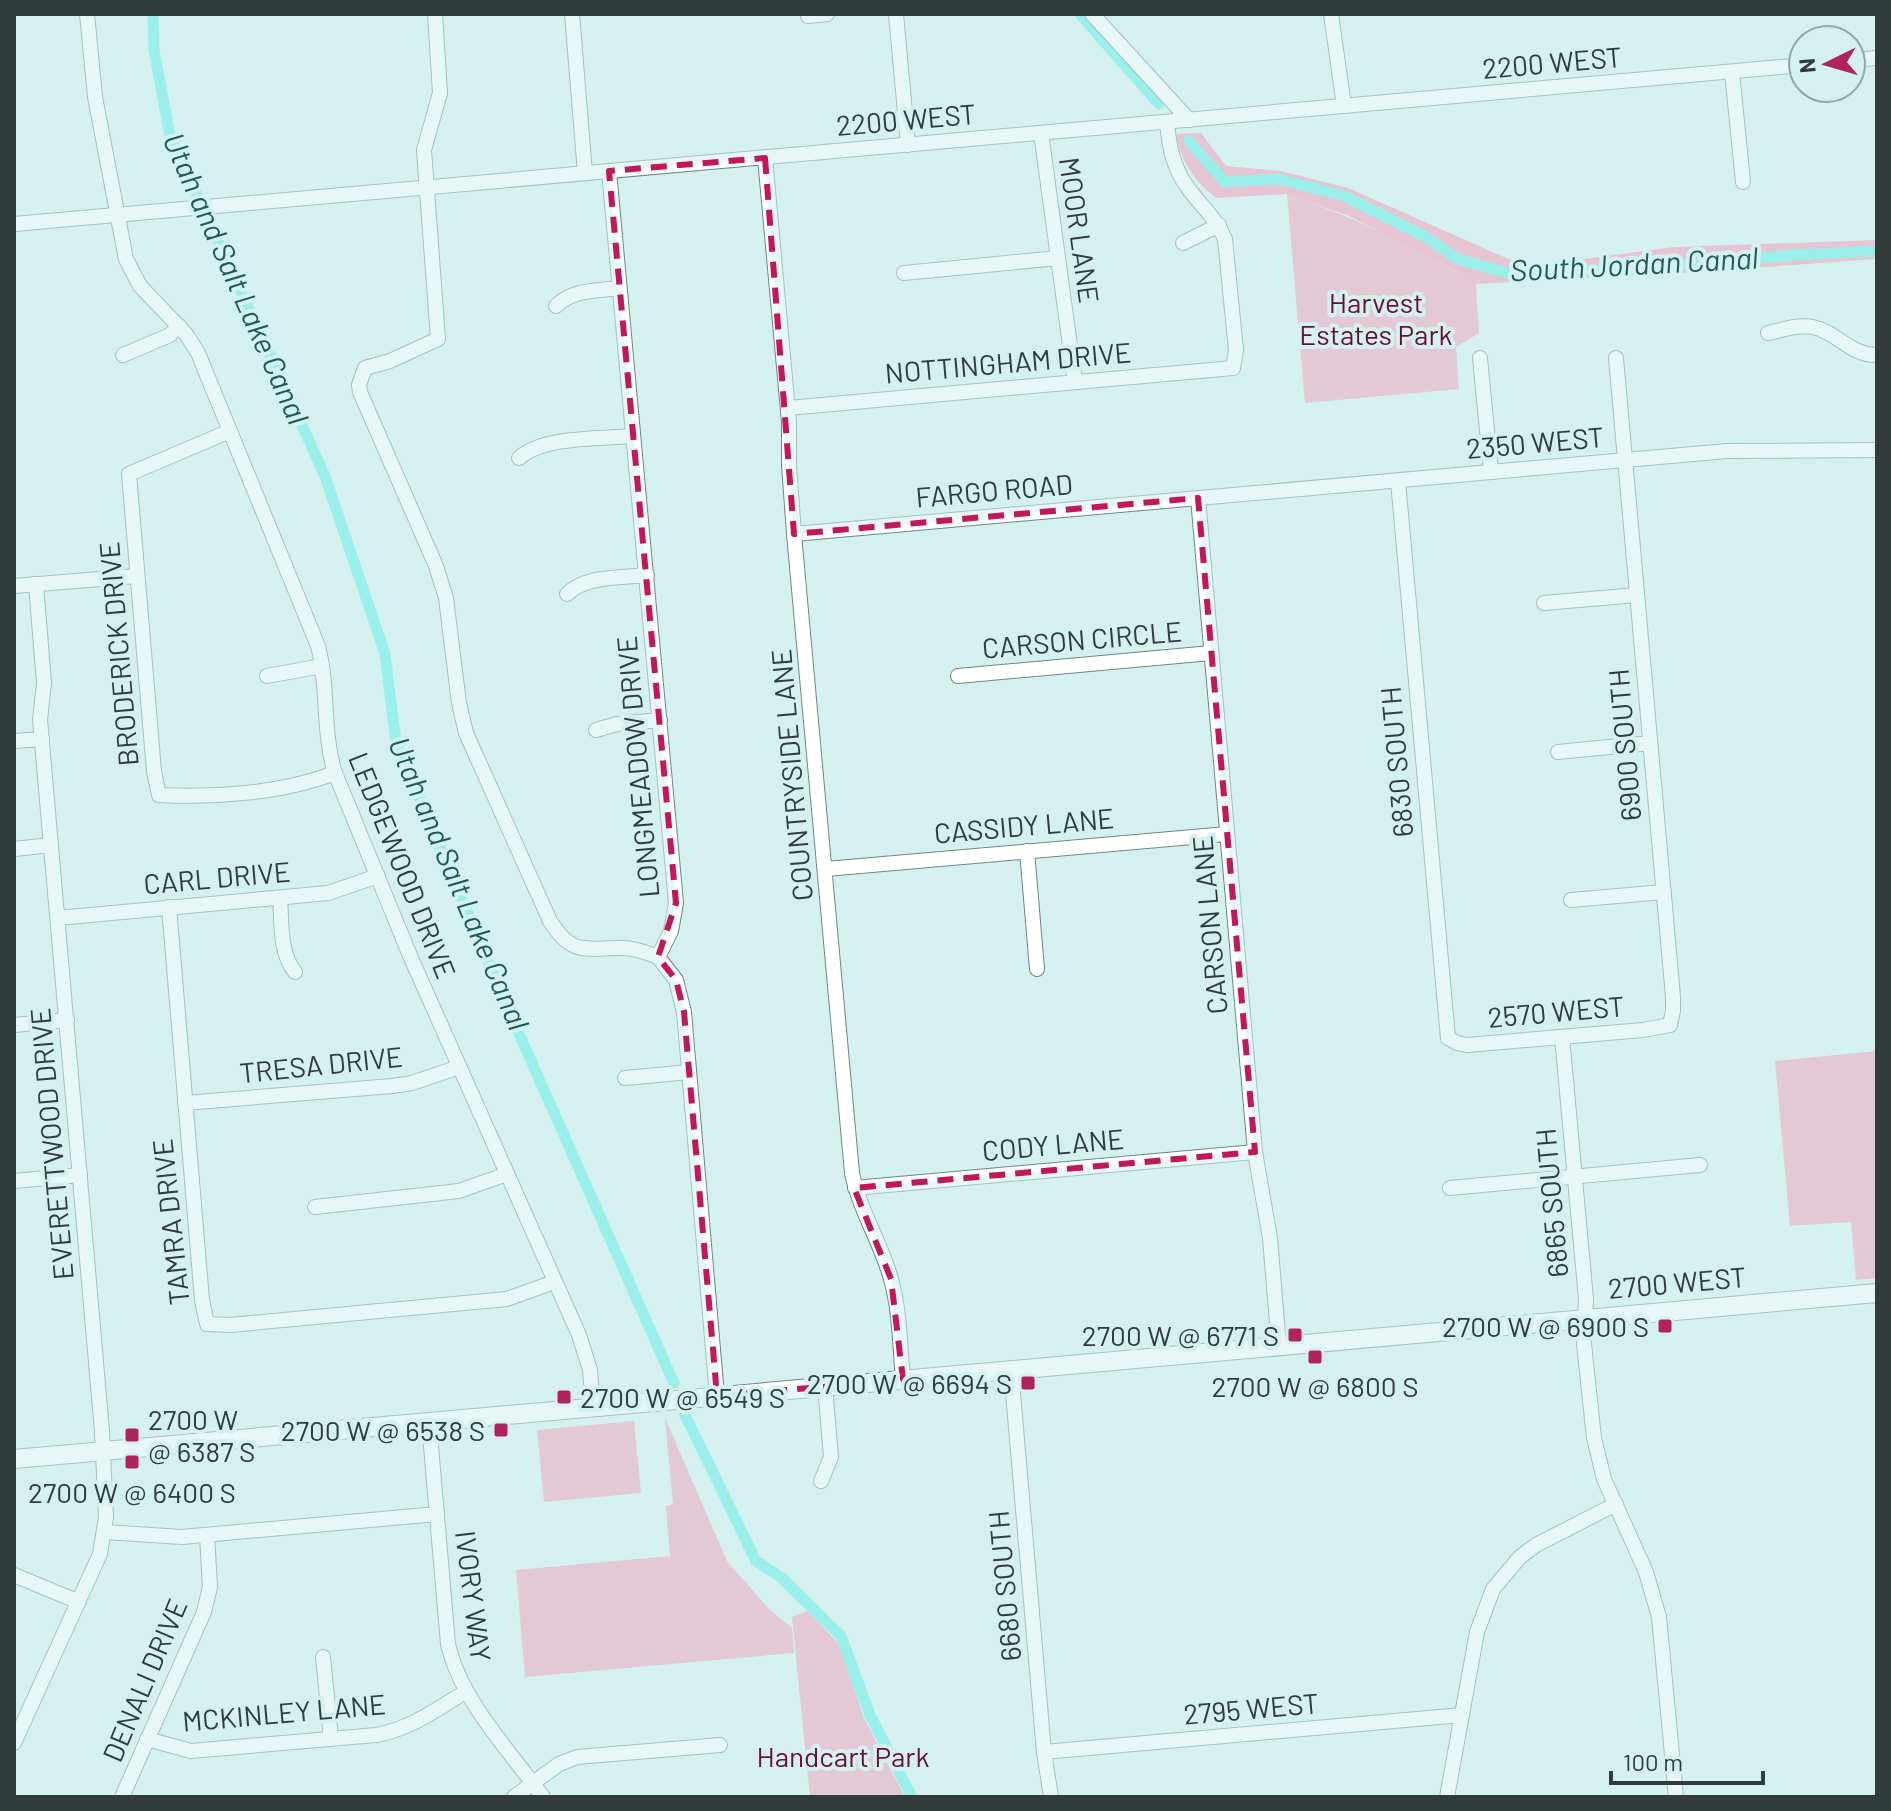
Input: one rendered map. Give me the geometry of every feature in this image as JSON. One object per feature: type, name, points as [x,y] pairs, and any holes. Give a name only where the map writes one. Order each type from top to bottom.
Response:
[{"type":"main road","name":"2700 WEST","points":[[14,1459],[1877,1293]]},
{"type":"street","name":"LEDGEWOOD DRIVE","points":[[87,14],[95,97],[126,259],[140,286],[179,326],[198,353],[318,646],[330,758],[335,773],[459,1067],[587,1357],[593,1408]]},
{"type":"street","points":[[435,14],[440,93],[426,138],[438,339],[390,361],[365,368],[359,385],[360,392],[436,566],[450,619],[459,703],[466,733],[550,921],[560,937],[573,947],[594,950],[631,948],[658,957],[668,967],[681,995],[717,1396]]},
{"type":"street","points":[[572,14],[585,173]]},
{"type":"street","points":[[808,16],[827,14]]},
{"type":"street","points":[[896,14],[908,145]]},
{"type":"street","points":[[1092,14],[1189,120]]},
{"type":"street","points":[[1331,14],[1344,106]]},
{"type":"street","name":"2200 WEST","points":[[14,224],[1787,67]]},
{"type":"street","points":[[1732,72],[1743,182]]},
{"type":"street","points":[[1167,122],[1171,153],[1182,179],[1219,225],[1183,243]]},
{"type":"street","name":"MOOR LANE","points":[[1041,133],[1075,382]]},
{"type":"street","name":"COUNTRYSIDE LANE","points":[[765,158],[788,408],[794,534],[855,1188],[891,1279],[903,1380]]},
{"type":"street","name":"LONGMEADOW DRIVE","points":[[609,171],[676,903],[671,931],[658,957]]},
{"type":"street","name":"NOTTINGHAM DRIVE","points":[[788,408],[1233,368],[1236,350],[1229,264],[1219,225]]},
{"type":"street","points":[[904,273],[1058,258]]},
{"type":"street","points":[[556,306],[564,297],[574,293],[619,288]]},
{"type":"street","points":[[123,355],[170,335],[179,326]]},
{"type":"street","points":[[1768,333],[1788,328],[1815,327],[1857,352],[1877,355]]},
{"type":"street","points":[[1480,358],[1491,472]]},
{"type":"street","name":"6900 SOUTH","points":[[1616,358],[1673,997],[1670,1025]]},
{"type":"street","name":"BRODERICK DRIVE","points":[[230,431],[129,474],[154,771],[159,795],[183,797],[274,789],[303,784],[335,773]]},
{"type":"street","points":[[519,458],[529,449],[543,444],[632,436]]},
{"type":"street","name":"2350 WEST","points":[[1198,498],[1755,450],[1877,450]]},
{"type":"street","name":"6830 SOUTH","points":[[1398,481],[1448,1038]]},
{"type":"street","name":"FARGO ROAD","points":[[794,534],[1198,498]]},
{"type":"street","name":"CARSON LANE","points":[[1198,498],[1255,1152],[1270,1238],[1279,1347]]},
{"type":"street","points":[[567,594],[588,581],[647,575]]},
{"type":"street","points":[[14,586],[137,576]]},
{"type":"street","name":"EVERETTWOOD DRIVE","points":[[14,1743],[100,1554],[105,1532],[103,1451],[40,720],[44,689],[36,584]]},
{"type":"street","points":[[1544,603],[1637,595]]},
{"type":"street","name":"CARSON CIRCLE","points":[[958,676],[1211,653]]},
{"type":"street","points":[[267,676],[322,666]]},
{"type":"street","points":[[596,730],[617,724],[660,720]]},
{"type":"street","points":[[14,741],[42,739]]},
{"type":"street","points":[[1558,752],[1650,743]]},
{"type":"street","name":"CASSIDY LANE","points":[[826,869],[1227,834]]},
{"type":"street","points":[[14,849],[51,845]]},
{"type":"street","points":[[1027,851],[1037,969]]},
{"type":"street","name":"CARL DRIVE","points":[[58,918],[328,893],[378,876]]},
{"type":"street","points":[[1571,900],[1664,892]]},
{"type":"street","points":[[280,898],[284,947],[295,972]]},
{"type":"street","name":"TAMRA DRIVE","points":[[169,907],[202,1300],[207,1324],[231,1325],[507,1299],[554,1282]]},
{"type":"street","points":[[14,1025],[67,1020]]},
{"type":"street","name":"2570 WEST","points":[[1448,1038],[1467,1045],[1670,1025]]},
{"type":"street","name":"6865 SOUTH","points":[[1562,1037],[1586,1299],[1584,1344],[1594,1438],[1601,1470],[1646,1572],[1659,1617],[1676,1797]]},
{"type":"street","name":"TRESA DRIVE","points":[[185,1103],[392,1086],[412,1083],[459,1067]]},
{"type":"street","points":[[625,1078],[689,1072]]},
{"type":"street","name":"CODY LANE","points":[[855,1188],[1255,1152]]},
{"type":"street","points":[[1450,1188],[1700,1165]]},
{"type":"street","points":[[315,1207],[459,1191],[507,1174]]},
{"type":"street","points":[[14,1181],[80,1175]]},
{"type":"street","name":"6680 SOUTH","points":[[1011,1370],[1044,1752],[1051,1797]]},
{"type":"street","points":[[821,1481],[831,1457],[825,1386]]},
{"type":"street","name":"IVORY WAY","points":[[429,1423],[448,1644],[455,1670],[465,1692],[543,1797]]},
{"type":"street","points":[[1447,1797],[1477,1632],[1493,1589],[1520,1557],[1536,1545],[1616,1504]]},
{"type":"street","points":[[105,1532],[157,1537],[207,1535],[437,1514]]},
{"type":"street","name":"DENALI DRIVE","points":[[122,1797],[204,1612],[210,1587],[207,1535]]},
{"type":"street","points":[[14,1575],[79,1602]]},
{"type":"street","points":[[323,1657],[331,1738]]},
{"type":"street","name":"MCKINLEY LANE","points":[[147,1739],[191,1751],[395,1731],[465,1692]]},
{"type":"street","name":"2795 WEST","points":[[1044,1752],[1462,1715]]},
{"type":"street","points":[[514,1797],[559,1764],[577,1757],[720,1745]]},
{"type":"highlighted area","points":[[765,158],[794,534],[1198,498],[1255,1152],[854,1188],[891,1279],[903,1380],[717,1396],[684,1012],[676,980],[658,957],[676,903],[609,171]]},
{"type":"green space","name":"Harvest Estates Park","points":[[1287,194],[1384,233],[1476,284],[1479,333],[1456,347],[1459,389],[1305,403]]},
{"type":"green space","points":[[1877,1051],[1877,1278],[1856,1280],[1851,1222],[1790,1226],[1775,1061]]},
{"type":"green space","points":[[665,1418],[727,1561],[769,1609],[792,1628],[794,1653],[525,1677],[516,1570],[670,1556],[666,1506],[673,1504]]},
{"type":"green space","points":[[634,1421],[641,1493],[544,1502],[537,1430]]},
{"type":"green space","name":"Handcart Park","points":[[808,1611],[839,1644],[864,1718],[905,1797],[810,1797],[792,1617]]},
{"type":"shaded area","points":[[1201,133],[1226,166],[1281,171],[1348,188],[1506,258],[1532,266],[1674,247],[1877,240],[1877,259],[1476,284],[1349,216],[1287,194],[1216,198],[1190,170],[1176,134]]},
{"type":"waterway","name":"Utah and Salt Lake Canal","points":[[153,14],[154,50],[170,136],[325,476],[385,654],[396,742],[508,1009],[674,1383]]},
{"type":"waterway","name":"South Jordan Canal","points":[[1080,14],[1159,104]]},
{"type":"waterway","name":"South Jordan Canal","points":[[1189,141],[1225,182],[1278,179],[1344,196],[1426,237],[1458,259],[1510,274],[1661,267],[1877,251]]},
{"type":"waterway","name":"Utah and Salt Lake Canal","points":[[685,1415],[756,1561],[782,1578],[841,1636],[870,1715],[912,1797]]},
{"type":"place","name":"2700 W @ 6900 S","points":[[1665,1326]]},
{"type":"place","name":"2700 W @ 6771 S","points":[[1295,1335]]},
{"type":"place","name":"2700 W @ 6800 S","points":[[1315,1357]]},
{"type":"place","name":"2700 W @ 6694 S","points":[[1028,1383]]},
{"type":"place","name":"2700 W @ 6549 S","points":[[564,1397]]},
{"type":"place","name":"2700 W @ 6538 S","points":[[501,1430]]},
{"type":"place","name":"2700 W @ 6387 S","points":[[132,1435]]},
{"type":"place","name":"2700 W @ 6400 S","points":[[132,1462]]}]
